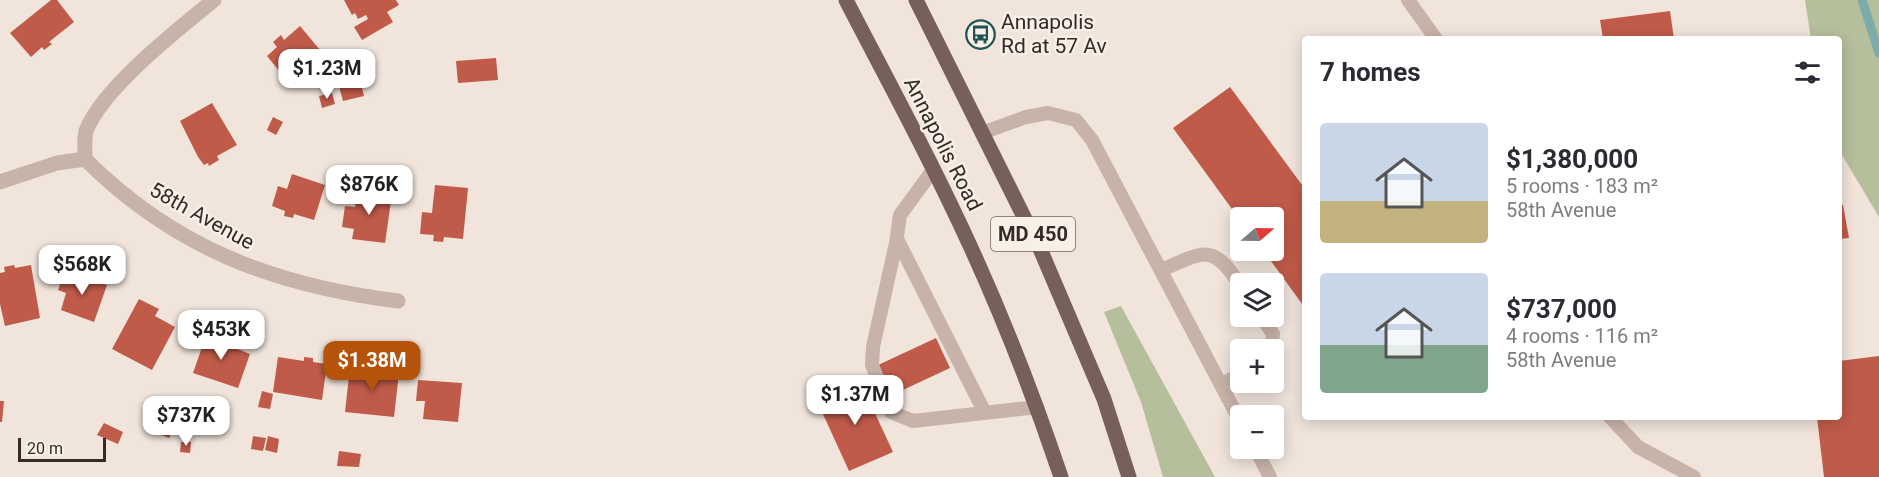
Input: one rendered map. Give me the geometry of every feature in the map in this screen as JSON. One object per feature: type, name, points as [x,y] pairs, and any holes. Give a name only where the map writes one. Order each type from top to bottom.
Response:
[{"type":"main road","name":"Annapolis Road","points":[[846,0],[933,170],[988,286],[1037,407],[1061,477]]},
{"type":"main road","name":"Annapolis Road","points":[[916,0],[1041,250],[1104,399],[1129,477]]},
{"type":"street","points":[[0,182],[57,163],[85,159],[86,133],[98,110],[128,75],[214,0]]},
{"type":"street","name":"58th Avenue","points":[[85,159],[112,186],[146,212],[187,237],[242,265],[305,285],[350,295],[398,301]]},
{"type":"lane","points":[[1408,0],[1434,36]]},
{"type":"lane","points":[[982,133],[1026,117],[1048,113],[1077,120],[1092,140],[1232,405]]},
{"type":"lane","points":[[933,170],[900,215],[897,239],[873,346],[872,365],[891,412],[913,421],[1037,407]]},
{"type":"lane","points":[[897,239],[985,413]]},
{"type":"lane","points":[[1161,270],[1198,254],[1214,255],[1228,266],[1232,273]]},
{"type":"lane","points":[[1221,385],[1230,380]]},
{"type":"lane","points":[[1613,420],[1638,447],[1694,477]]},
{"type":"lane","points":[[1261,459],[1270,477]]},
{"type":"green space","points":[[1805,0],[1879,0],[1879,217],[1842,155],[1842,36],[1811,36]]},
{"type":"green space","points":[[1121,306],[1215,477],[1163,477],[1141,402],[1104,312]]},
{"type":"building","points":[[51,0],[57,0],[74,22],[49,42],[52,44],[44,50],[42,47],[31,57],[10,33]]},
{"type":"building","points":[[344,0],[396,0],[399,5],[387,12],[393,22],[362,40],[354,27],[368,19],[366,15],[358,19],[355,13],[352,15]]},
{"type":"building","points":[[1670,11],[1674,36],[1603,36],[1600,20]]},
{"type":"building","points":[[300,26],[325,56],[312,67],[320,76],[307,87],[288,65],[280,72],[267,56],[277,47],[273,42],[281,35],[284,40]]},
{"type":"building","points":[[496,58],[498,80],[458,83],[456,61]]},
{"type":"building","points":[[360,80],[364,96],[343,101],[339,86]]},
{"type":"building","points":[[1230,87],[1302,185],[1302,304],[1284,279],[1284,273],[1280,273],[1271,261],[1284,261],[1284,207],[1231,207],[1173,128]]},
{"type":"building","points":[[332,93],[335,104],[322,108],[319,96]]},
{"type":"building","points":[[212,103],[237,145],[217,156],[219,160],[209,166],[208,163],[204,165],[198,157],[180,121]]},
{"type":"building","points":[[273,117],[283,122],[276,135],[267,130]]},
{"type":"building","points":[[292,174],[325,185],[314,220],[294,214],[293,218],[284,216],[285,211],[272,206],[278,186],[287,189]]},
{"type":"building","points":[[435,185],[468,188],[463,239],[444,237],[443,242],[433,241],[434,235],[420,234],[422,212],[432,213]]},
{"type":"building","points":[[357,189],[392,194],[385,243],[352,239],[354,229],[342,227],[345,206],[355,207]]},
{"type":"building","points":[[1843,205],[1849,238],[1842,239]]},
{"type":"building","points":[[14,265],[15,268],[31,265],[40,318],[5,326],[0,304],[0,273],[5,272],[4,267]]},
{"type":"building","points":[[65,270],[107,285],[94,322],[61,310],[66,293],[58,290]]},
{"type":"building","points":[[139,299],[159,309],[155,316],[175,327],[152,370],[112,349]]},
{"type":"building","points":[[208,330],[229,338],[227,345],[250,354],[238,388],[193,373]]},
{"type":"building","points":[[936,338],[950,368],[890,396],[876,366]]},
{"type":"building","points":[[1879,356],[1879,477],[1824,477],[1817,420],[1842,420],[1842,361]]},
{"type":"building","points":[[278,357],[304,361],[304,357],[313,358],[313,362],[327,364],[322,400],[273,392]]},
{"type":"building","points":[[350,367],[399,373],[394,417],[345,412]]},
{"type":"building","points":[[418,380],[462,383],[458,422],[423,419],[425,401],[416,401]]},
{"type":"building","points":[[860,381],[893,452],[849,471],[817,401]]},
{"type":"building","points":[[262,391],[273,394],[270,409],[258,407]]},
{"type":"building","points":[[0,401],[4,401],[2,422],[0,422]]},
{"type":"building","points":[[158,416],[176,424],[169,438],[152,431]]},
{"type":"building","points":[[104,423],[123,432],[118,444],[97,435]]},
{"type":"building","points":[[253,436],[266,438],[263,451],[251,449]]},
{"type":"building","points":[[268,436],[279,439],[277,453],[265,450]]},
{"type":"building","points":[[181,442],[191,442],[190,453],[180,452]]},
{"type":"building","points":[[339,451],[361,454],[359,467],[337,466]]},
{"type":"waterway","points":[[1862,0],[1879,53]]},
{"type":"place","name":"Annapolis Rd at 57 Av","points":[[980,34]]}]
